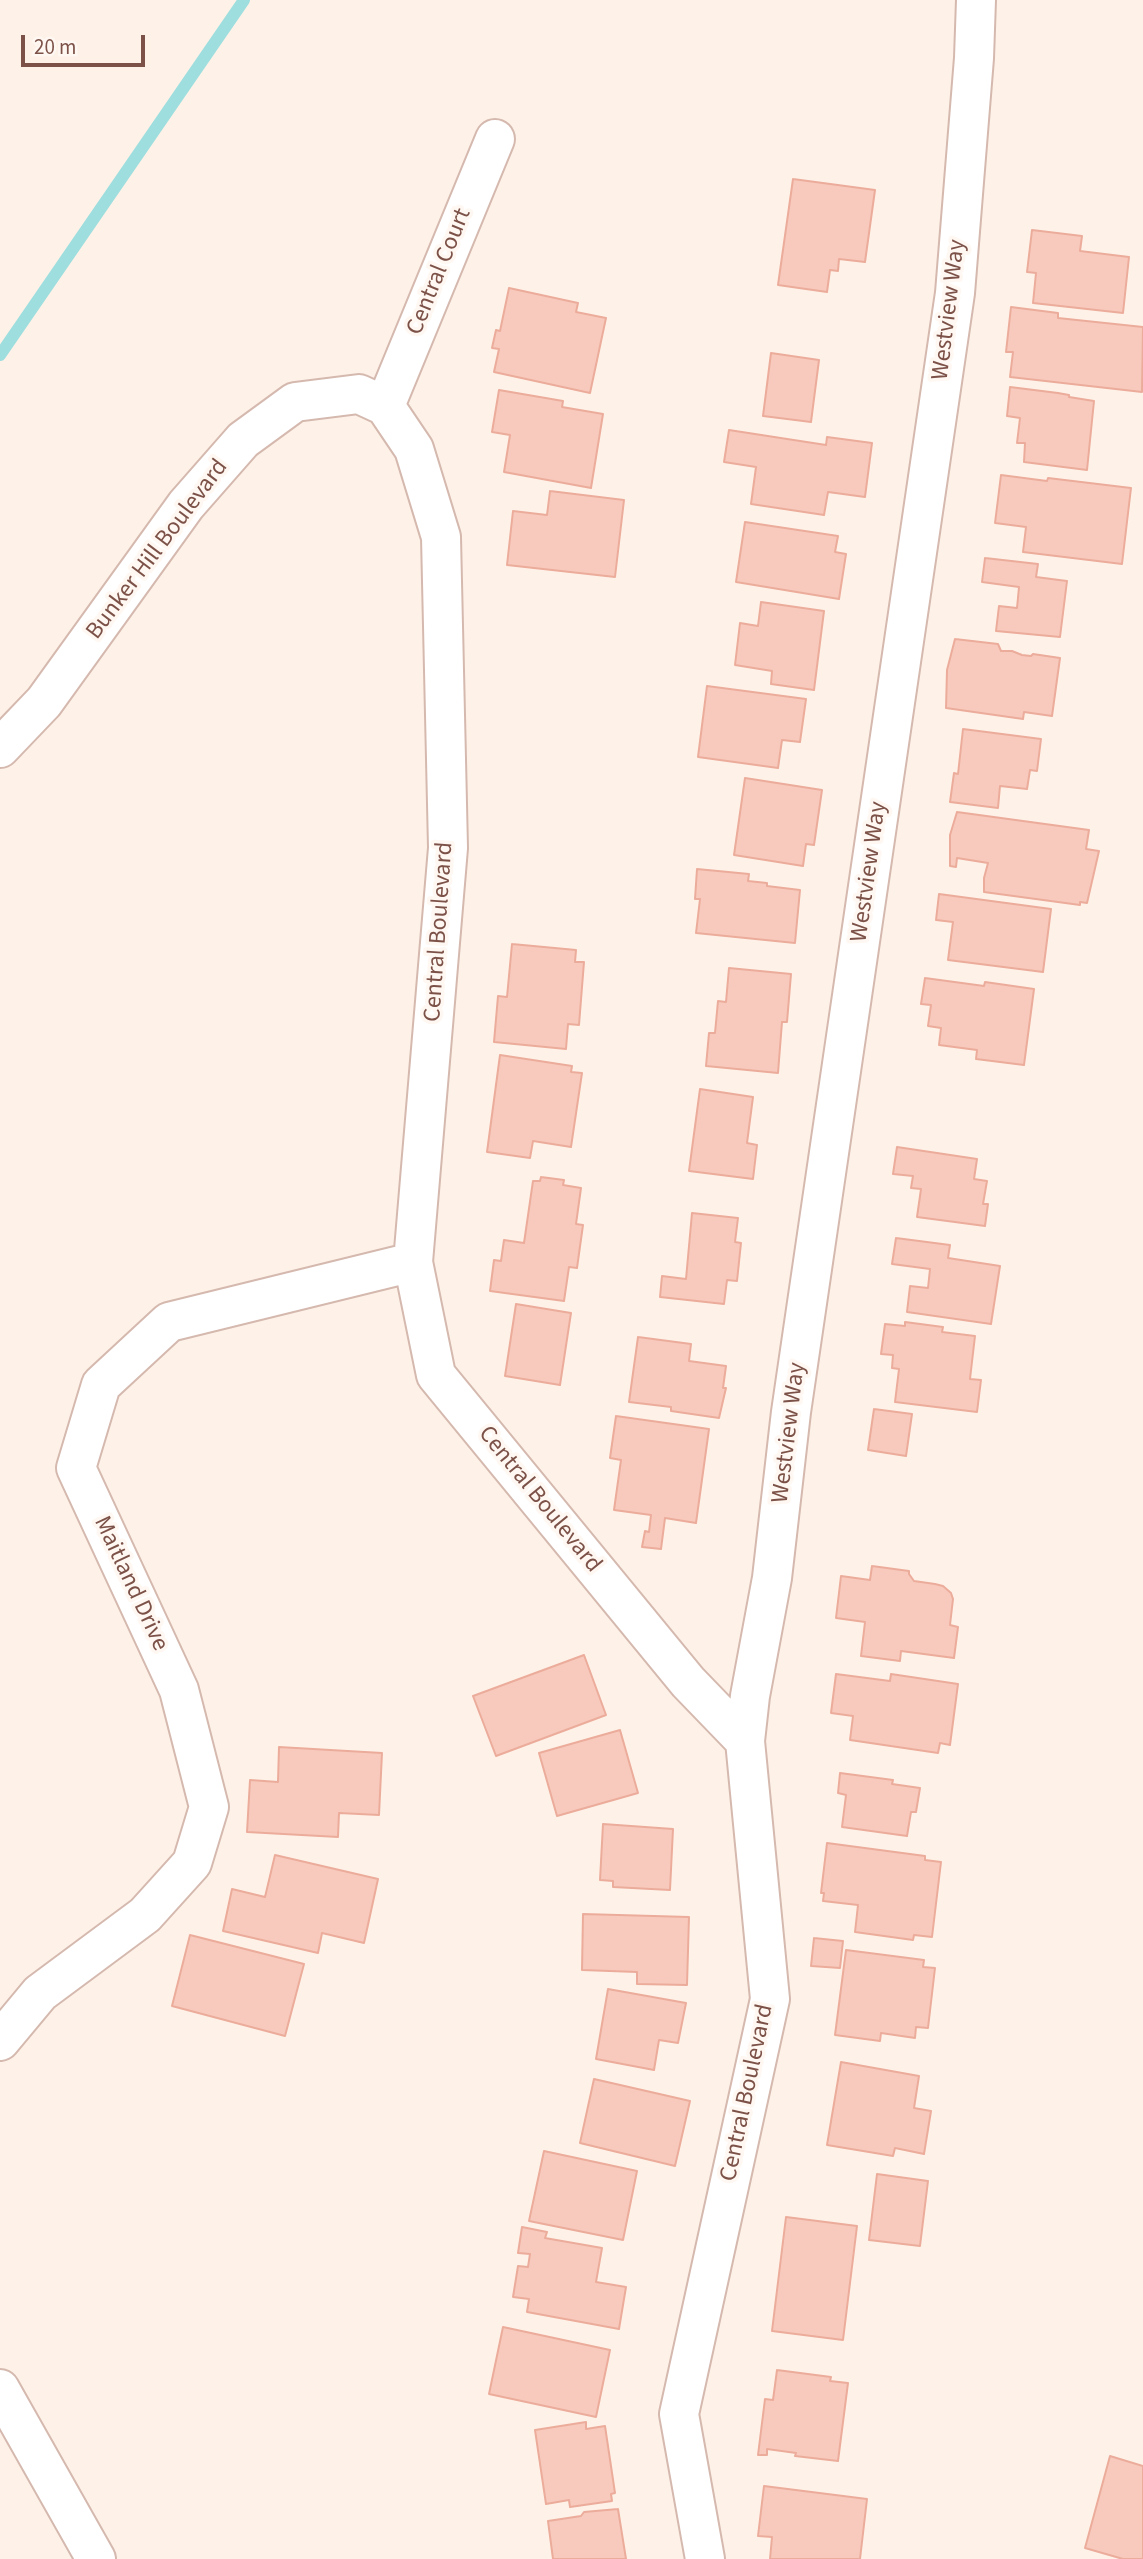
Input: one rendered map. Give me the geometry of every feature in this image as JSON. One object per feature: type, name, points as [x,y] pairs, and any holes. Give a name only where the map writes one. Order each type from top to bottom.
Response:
[{"type":"street","name":"Westview Way","points":[[745,1741],[750,1696],[772,1578],[791,1412],[955,293],[974,58],[976,0]]},
{"type":"street","name":"Central Court","points":[[385,406],[495,139]]},
{"type":"street","name":"Bunker Hill Boulevard","points":[[0,748],[44,702],[186,505],[243,440],[295,402],[359,394],[385,406]]},
{"type":"street","name":"Central Boulevard","points":[[385,406],[414,449],[441,537],[448,848],[413,1262],[436,1375],[688,1682],[745,1741],[770,1999],[679,2414],[705,2559]]},
{"type":"street","name":"Maitland Drive","points":[[0,2041],[40,1993],[145,1915],[192,1863],[209,1807],[179,1690],[76,1468],[102,1385],[169,1322],[413,1262]]},
{"type":"street","points":[[0,2389],[96,2559]]},
{"type":"building","points":[[793,179],[875,190],[865,262],[839,259],[838,271],[830,270],[827,292],[778,285]]},
{"type":"building","points":[[1032,230],[1082,236],[1080,251],[1129,257],[1123,313],[1033,303],[1036,273],[1027,272]]},
{"type":"building","points":[[509,288],[578,303],[576,312],[606,318],[590,393],[494,372],[499,349],[492,348],[496,330],[500,331]]},
{"type":"building","points":[[1011,307],[1058,313],[1058,318],[1143,327],[1142,392],[1010,377],[1013,352],[1006,352]]},
{"type":"building","points":[[771,353],[819,360],[811,422],[763,416]]},
{"type":"building","points":[[1010,387],[1094,401],[1087,470],[1024,462],[1025,443],[1017,443],[1020,418],[1007,416]]},
{"type":"building","points":[[499,390],[563,401],[562,407],[603,414],[591,488],[504,472],[510,435],[492,432]]},
{"type":"building","points":[[729,430],[826,445],[827,437],[872,443],[865,497],[828,492],[824,515],[751,504],[756,467],[724,462]]},
{"type":"building","points":[[1001,475],[1131,488],[1122,564],[1023,552],[1026,527],[995,523]]},
{"type":"building","points":[[550,491],[624,500],[615,577],[507,565],[513,511],[547,515]]},
{"type":"building","points":[[745,522],[838,536],[835,552],[846,554],[839,599],[736,582]]},
{"type":"building","points":[[985,558],[1038,564],[1036,577],[1067,581],[1060,637],[996,631],[999,606],[1017,608],[1019,587],[982,582]]},
{"type":"building","points":[[761,602],[824,611],[814,690],[771,684],[772,671],[735,665],[740,623],[758,626]]},
{"type":"building","points":[[955,639],[998,644],[1001,651],[1022,655],[1060,658],[1052,716],[1024,712],[1023,719],[946,708],[947,670]]},
{"type":"building","points":[[707,686],[806,699],[800,742],[782,740],[778,768],[698,757]]},
{"type":"building","points":[[963,729],[1041,739],[1037,771],[1030,770],[1027,789],[1000,786],[998,808],[950,802],[954,773],[958,774]]},
{"type":"building","points":[[745,778],[822,790],[814,845],[806,844],[803,866],[734,855]]},
{"type":"building","points":[[957,812],[1089,830],[1086,849],[1099,851],[1087,903],[1080,902],[1080,905],[984,892],[988,863],[957,858],[956,867],[950,866],[950,835]]},
{"type":"building","points":[[697,869],[749,874],[748,881],[800,890],[795,943],[696,933],[700,899],[695,899]]},
{"type":"building","points":[[939,894],[1051,909],[1043,972],[948,960],[953,922],[936,920]]},
{"type":"building","points":[[512,944],[576,950],[575,962],[584,962],[579,1025],[568,1024],[566,1049],[494,1042],[498,996],[507,997]]},
{"type":"building","points":[[729,968],[791,974],[787,1022],[782,1022],[778,1073],[706,1066],[709,1033],[715,1033],[718,1001],[726,1002]]},
{"type":"building","points":[[925,978],[1034,989],[1024,1065],[976,1059],[977,1050],[939,1045],[941,1028],[928,1026],[931,1005],[921,1004]]},
{"type":"building","points":[[500,1055],[572,1066],[571,1072],[582,1073],[571,1147],[533,1141],[530,1158],[487,1152]]},
{"type":"building","points":[[700,1089],[753,1097],[747,1143],[757,1145],[753,1179],[689,1171]]},
{"type":"building","points":[[897,1147],[977,1159],[974,1179],[987,1181],[983,1204],[988,1204],[985,1226],[917,1217],[921,1189],[911,1188],[913,1176],[893,1174]]},
{"type":"building","points":[[541,1177],[564,1180],[563,1185],[581,1188],[576,1224],[583,1225],[577,1268],[569,1267],[564,1301],[490,1291],[494,1260],[501,1261],[504,1240],[524,1243],[533,1181],[540,1181]]},
{"type":"building","points":[[692,1213],[738,1218],[735,1242],[741,1243],[737,1281],[727,1280],[724,1304],[660,1297],[662,1276],[686,1279]]},
{"type":"building","points":[[896,1238],[950,1245],[948,1258],[1000,1266],[991,1324],[907,1312],[910,1286],[928,1288],[930,1269],[892,1264]]},
{"type":"building","points":[[516,1304],[571,1313],[560,1385],[505,1376]]},
{"type":"building","points":[[905,1322],[943,1327],[942,1332],[975,1336],[970,1379],[981,1380],[977,1412],[895,1402],[899,1369],[892,1368],[893,1355],[881,1354],[885,1324],[905,1326]]},
{"type":"building","points":[[638,1337],[691,1344],[689,1361],[726,1366],[723,1388],[726,1388],[719,1418],[671,1411],[671,1407],[629,1402]]},
{"type":"building","points":[[874,1409],[912,1414],[906,1456],[868,1450]]},
{"type":"building","points":[[616,1416],[709,1429],[696,1523],[665,1518],[661,1549],[642,1547],[645,1531],[649,1532],[651,1515],[614,1510],[621,1460],[610,1458]]},
{"type":"building","points":[[872,1566],[909,1571],[914,1581],[943,1586],[951,1593],[953,1599],[950,1625],[958,1627],[954,1658],[901,1651],[900,1661],[861,1656],[865,1622],[836,1618],[841,1576],[870,1580]]},
{"type":"building","points":[[584,1655],[606,1715],[496,1756],[473,1696]]},
{"type":"building","points":[[836,1674],[890,1681],[891,1674],[958,1684],[950,1745],[940,1743],[938,1753],[850,1740],[853,1716],[831,1713]]},
{"type":"building","points":[[620,1730],[638,1793],[557,1816],[539,1753]]},
{"type":"building","points":[[279,1747],[382,1753],[379,1815],[339,1813],[338,1837],[247,1832],[250,1780],[278,1782]]},
{"type":"building","points":[[840,1773],[893,1780],[892,1784],[920,1788],[916,1812],[911,1812],[907,1836],[842,1827],[846,1795],[838,1793]]},
{"type":"building","points":[[603,1824],[673,1829],[670,1890],[613,1887],[613,1881],[600,1880]]},
{"type":"building","points":[[827,1843],[925,1856],[925,1860],[941,1862],[932,1937],[914,1935],[913,1940],[855,1932],[858,1905],[823,1901],[824,1893],[821,1893]]},
{"type":"building","points":[[275,1855],[378,1879],[364,1943],[322,1933],[318,1953],[223,1931],[232,1889],[265,1897]]},
{"type":"building","points":[[583,1914],[689,1917],[687,1985],[637,1984],[637,1972],[582,1970]]},
{"type":"building","points":[[190,1935],[304,1964],[285,2036],[172,2006]]},
{"type":"building","points":[[814,1938],[843,1941],[840,1968],[811,1966]]},
{"type":"building","points":[[846,1950],[924,1960],[923,1967],[935,1968],[928,2028],[916,2027],[915,2038],[881,2033],[880,2041],[835,2035]]},
{"type":"building","points":[[608,1989],[686,2003],[678,2043],[659,2040],[654,2070],[596,2059]]},
{"type":"building","points":[[841,2062],[919,2076],[914,2108],[931,2111],[924,2154],[895,2148],[893,2156],[827,2145]]},
{"type":"building","points":[[594,2079],[690,2101],[675,2166],[580,2143]]},
{"type":"building","points":[[544,2151],[637,2171],[623,2240],[529,2221]]},
{"type":"building","points":[[877,2174],[928,2181],[920,2246],[869,2240]]},
{"type":"building","points":[[786,2217],[857,2226],[843,2340],[772,2331]]},
{"type":"building","points":[[522,2227],[547,2232],[545,2238],[602,2248],[596,2282],[626,2287],[619,2329],[527,2312],[529,2299],[513,2297],[518,2266],[528,2267],[530,2254],[518,2253]]},
{"type":"building","points":[[503,2327],[610,2350],[596,2417],[489,2394]]},
{"type":"building","points":[[777,2370],[831,2377],[830,2381],[848,2383],[838,2461],[795,2456],[796,2453],[767,2449],[767,2455],[758,2455],[765,2399],[773,2400]]},
{"type":"building","points":[[586,2422],[586,2429],[605,2426],[615,2493],[611,2494],[612,2501],[570,2507],[569,2500],[546,2504],[535,2430]]},
{"type":"building","points":[[1110,2456],[1143,2466],[1143,2559],[1123,2559],[1085,2548]]},
{"type":"building","points":[[764,2486],[867,2499],[860,2559],[770,2559],[772,2537],[758,2536]]},
{"type":"building","points":[[618,2509],[626,2559],[553,2559],[548,2521],[581,2516],[584,2512]]},
{"type":"waterway","points":[[0,355],[244,0]]}]
